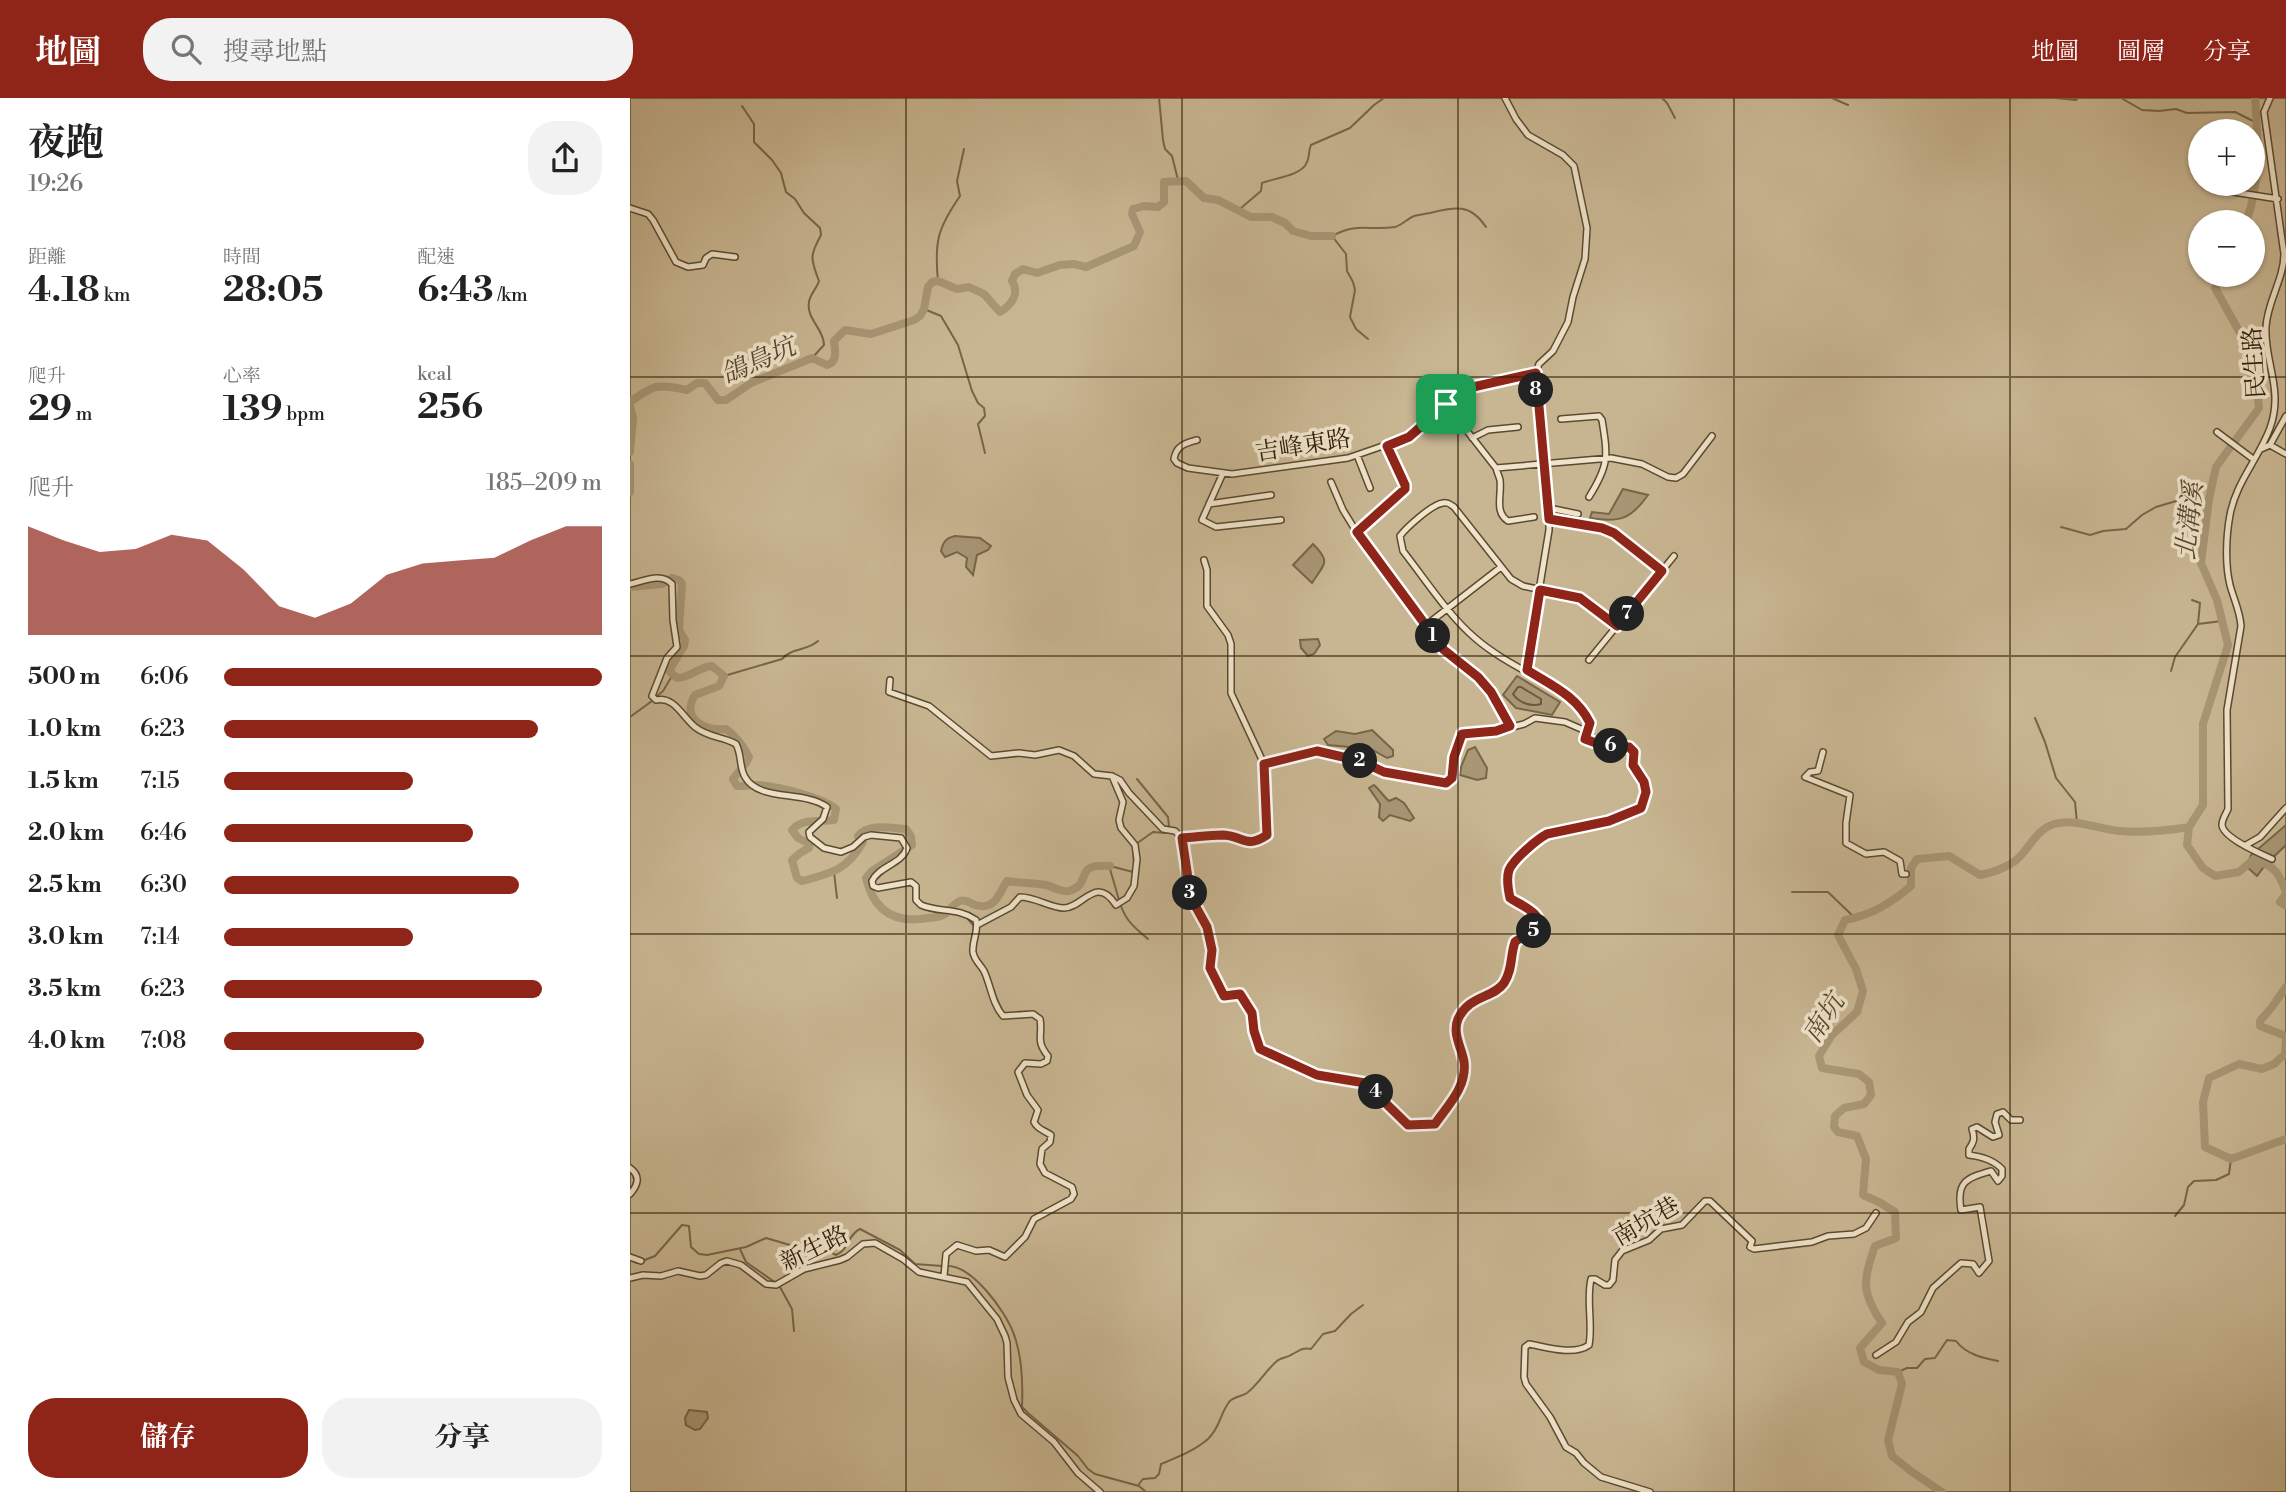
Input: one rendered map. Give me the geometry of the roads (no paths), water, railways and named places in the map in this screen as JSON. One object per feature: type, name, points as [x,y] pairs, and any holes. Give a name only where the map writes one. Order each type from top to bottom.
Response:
[{"type":"street","points":[[1505,98],[1528,135],[1563,155],[1574,166],[1587,228],[1585,259],[1568,323],[1553,351],[1539,364],[1536,373],[1549,519],[1527,670]]},
{"type":"street","name":"民生路","points":[[2249,847],[2230,837],[2222,827],[2228,809],[2227,710],[2241,626],[2228,574],[2230,517],[2240,484],[2270,427],[2275,399],[2265,330],[2284,260],[2278,199],[2264,112],[2270,98]]},
{"type":"street","points":[[2251,196],[2278,199]]},
{"type":"street","points":[[630,208],[648,214],[676,262],[688,267],[703,265],[706,258],[712,254],[735,257]]},
{"type":"street","name":"吉峰東路","points":[[1197,440],[1179,448],[1174,459],[1177,463],[1188,468],[1232,474],[1357,456],[1409,437],[1464,389],[1536,373]]},
{"type":"street","points":[[1446,404],[1496,468],[1500,480],[1500,512],[1503,518],[1508,521],[1534,517]]},
{"type":"street","points":[[1561,419],[1600,416],[1606,458],[1604,471],[1589,497]]},
{"type":"street","points":[[2260,449],[2270,445],[2286,416]]},
{"type":"street","points":[[1472,438],[1488,430],[1518,427]]},
{"type":"street","points":[[2219,433],[2253,459]]},
{"type":"street","points":[[1496,468],[1606,458],[1642,464],[1668,477],[1676,478],[1683,474],[1713,436]]},
{"type":"street","points":[[2270,445],[2286,454]]},
{"type":"street","points":[[1357,532],[1405,489],[1387,446]]},
{"type":"street","points":[[1357,456],[1370,488]]},
{"type":"street","points":[[1223,473],[1202,520],[1216,527],[1281,520]]},
{"type":"street","points":[[1331,482],[1343,510],[1357,532],[1425,626],[1444,650],[1478,677],[1491,692],[1510,726]]},
{"type":"street","points":[[1209,504],[1272,495]]},
{"type":"street","points":[[890,680],[889,692],[929,706],[991,756],[1018,753],[1035,755],[1059,750],[1074,756],[1094,774],[1120,780],[1129,793],[1167,830],[1175,831],[1182,838],[1191,898],[1209,934],[1212,950],[1210,968],[1224,996],[1240,994],[1252,1013],[1260,1049],[1317,1075],[1365,1083],[1408,1125],[1435,1124],[1459,1092],[1464,1074],[1464,1061],[1456,1030],[1459,1018],[1473,1000],[1502,987],[1513,961],[1515,942],[1534,930],[1538,924],[1534,912],[1510,898],[1507,887],[1511,866],[1538,839],[1547,834],[1609,821],[1641,808],[1646,792],[1644,782],[1633,765],[1634,752],[1629,747],[1604,746],[1585,739],[1590,723],[1584,709],[1575,700],[1502,657],[1474,637],[1400,544],[1400,536],[1437,504],[1449,503],[1500,567],[1517,583],[1580,598],[1617,626]]},
{"type":"street","points":[[1549,508],[1578,514]]},
{"type":"street","points":[[1549,519],[1602,528],[1614,533],[1662,571]]},
{"type":"street","points":[[1589,660],[1674,556]]},
{"type":"street","points":[[1182,838],[1227,835],[1249,843],[1267,835],[1264,764],[1230,693],[1231,644],[1228,635],[1206,606],[1207,570],[1204,561]]},
{"type":"street","points":[[1425,626],[1500,567]]},
{"type":"street","points":[[630,584],[659,577],[670,581],[677,647],[667,658],[652,696],[656,700],[669,700],[690,723],[705,734],[733,742],[741,754],[742,768],[758,791],[810,798],[825,805],[827,807],[822,821],[809,832],[810,837],[824,848],[841,852],[871,835],[901,838],[907,848],[905,854],[875,874],[873,886],[878,888],[911,882],[916,886],[916,900],[920,905],[966,913],[976,920],[978,925]]},
{"type":"street","points":[[1264,764],[1317,751],[1360,761],[1384,772],[1446,783],[1452,778],[1454,757],[1462,734],[1496,731],[1541,718],[1565,722],[1588,732]]},
{"type":"street","points":[[1823,752],[1818,771],[1810,772],[1805,777],[1850,794],[1846,844],[1866,854],[1884,852],[1900,861],[1902,874],[1906,874]]},
{"type":"street","points":[[944,1276],[946,1254],[957,1245],[976,1251],[989,1250],[1005,1257],[1025,1237],[1034,1219],[1071,1199],[1074,1194],[1072,1187],[1045,1173],[1040,1164],[1042,1149],[1050,1143],[1051,1135],[1038,1129],[1035,1124],[1038,1109],[1027,1095],[1018,1072],[1025,1063],[1047,1062],[1048,1056],[1040,1046],[1040,1019],[1033,1014],[1003,1016],[998,1010],[983,970],[973,953],[975,931],[978,925],[1011,907],[1020,897],[1031,897],[1063,908],[1076,904],[1097,891],[1111,897],[1116,905],[1123,902],[1134,886],[1137,872],[1136,848],[1121,828],[1119,820],[1123,803],[1112,776]]},
{"type":"street","points":[[2272,859],[2249,847],[2286,808]]},
{"type":"street","points":[[1876,1355],[1896,1342],[1908,1322],[1921,1312],[1933,1287],[1961,1263],[1973,1264],[1979,1273],[1989,1261],[1980,1207],[1961,1210],[1959,1201],[1962,1185],[1969,1178],[1991,1171],[1998,1181],[2003,1176],[2002,1169],[1996,1163],[1969,1155],[1975,1136],[1972,1129],[1977,1127],[1993,1137],[1999,1135],[1995,1122],[1997,1114],[2003,1112],[2011,1120],[2020,1120]]},
{"type":"street","points":[[630,1168],[638,1180],[637,1186],[630,1194]]},
{"type":"street","name":"南坑巷","points":[[1650,1492],[1601,1477],[1566,1447],[1524,1377],[1525,1347],[1529,1344],[1581,1350],[1588,1345],[1591,1326],[1587,1294],[1591,1279],[1609,1284],[1613,1280],[1615,1260],[1622,1251],[1649,1240],[1661,1229],[1682,1225],[1705,1201],[1710,1201],[1739,1231],[1749,1237],[1752,1241],[1750,1247],[1754,1249],[1854,1234],[1866,1228],[1876,1213]]},
{"type":"street","name":"新生路","points":[[630,1278],[643,1275],[661,1276],[678,1270],[706,1275],[727,1261],[741,1265],[766,1284],[778,1284],[804,1269],[847,1257],[863,1244],[875,1243],[919,1272],[960,1279],[971,1286],[997,1320],[1007,1343],[1008,1377],[1021,1414],[1054,1442],[1078,1473],[1100,1492]]},
{"type":"street","points":[[630,1257],[641,1261]]},
{"type":"water","points":[[1623,489],[1648,495],[1636,509],[1624,517],[1609,520],[1590,518],[1592,512],[1609,514]]},
{"type":"water","points":[[955,536],[980,538],[991,546],[977,555],[973,575],[966,567],[967,558],[957,552],[945,557],[941,551],[945,541]]},
{"type":"water","points":[[1313,544],[1322,555],[1324,563],[1312,583],[1293,565]]},
{"type":"water","points":[[1318,639],[1320,645],[1314,654],[1308,656],[1301,648],[1300,640]]},
{"type":"water","points":[[1517,676],[1560,702],[1552,715],[1516,708],[1503,695]]},
{"type":"water","points":[[1372,730],[1393,750],[1393,756],[1387,758],[1371,749],[1328,745],[1324,739],[1336,731],[1355,734]]},
{"type":"water","points":[[1475,747],[1487,768],[1486,778],[1477,780],[1460,775],[1468,750]]},
{"type":"water","points":[[1374,785],[1389,801],[1396,798],[1404,803],[1414,818],[1410,821],[1390,815],[1383,821],[1379,817],[1380,804],[1369,788]]},
{"type":"water","points":[[2286,825],[2286,845],[2257,876],[2247,867],[2251,855]]},
{"type":"water","points":[[689,1410],[707,1412],[708,1418],[700,1429],[695,1430],[686,1425],[685,1418]]},
{"type":"waterway","points":[[1159,98],[1165,149],[1172,156],[1178,180]]},
{"type":"waterway","points":[[1232,208],[1241,208],[1261,191],[1262,183],[1300,170],[1307,162],[1311,145],[1350,128],[1384,98]]},
{"type":"waterway","points":[[1662,98],[1675,118]]},
{"type":"waterway","points":[[1832,98],[1848,105]]},
{"type":"waterway","points":[[2055,98],[2078,98]]},
{"type":"waterway","points":[[2121,98],[2142,110],[2235,112],[2249,119]]},
{"type":"waterway","name":"北溝溪","points":[[2250,210],[2256,176],[2255,98]]},
{"type":"waterway","points":[[742,106],[754,124],[754,142],[781,173],[786,192],[820,228],[821,235],[812,257],[819,281],[810,299],[809,308],[824,345],[812,358]]},
{"type":"waterway","points":[[938,281],[937,245],[942,226],[960,196],[957,181],[964,149]]},
{"type":"waterway","name":"鴿鳥坑","points":[[630,402],[656,387],[687,390],[697,383],[705,383],[718,400],[726,400],[751,383],[812,358],[827,365],[834,358],[834,341],[845,330],[871,334],[920,316],[928,287],[932,282],[938,281],[957,289],[969,287],[984,294],[1000,312],[1014,298],[1012,281],[1015,274],[1023,269],[1037,273],[1060,265],[1086,267],[1134,246],[1140,232],[1132,214],[1133,209],[1144,206],[1158,207],[1164,202],[1164,182],[1186,181],[1204,198],[1218,200],[1251,217],[1272,217],[1285,223],[1293,231],[1311,236],[1332,236]]},
{"type":"waterway","points":[[1368,339],[1356,329],[1350,317],[1355,290],[1347,271],[1346,254],[1332,236],[1349,229],[1395,227],[1414,216],[1454,208],[1468,210],[1486,227]]},
{"type":"waterway","name":"北溝溪","points":[[2215,287],[2254,358],[2259,408],[2216,467],[2209,499],[2201,563],[2217,600],[2228,645],[2203,724],[2203,805],[2189,827],[2187,845],[2203,868],[2215,876],[2239,872],[2254,859]]},
{"type":"waterway","points":[[924,309],[941,316],[958,345],[972,391],[984,408],[985,416],[978,424],[985,453]]},
{"type":"waterway","points":[[630,406],[633,418],[630,452]]},
{"type":"waterway","points":[[630,464],[630,492]]},
{"type":"waterway","points":[[2061,527],[2090,535],[2126,529],[2156,507],[2183,499],[2209,499]]},
{"type":"waterway","points":[[630,587],[662,584],[672,578],[682,584],[679,630],[685,640],[669,671],[677,678],[682,678],[712,666],[724,676],[719,686],[695,695],[691,711],[697,722],[710,728],[726,729],[749,757],[733,779],[737,786],[760,785],[789,790],[821,800],[836,809],[834,820],[806,822],[792,830],[798,838],[810,844],[809,848],[792,860],[797,878],[802,881],[830,873],[845,865],[863,842],[858,836],[868,829],[880,827],[906,829],[911,836],[912,845],[872,871],[866,878],[879,905],[885,911],[901,918],[940,916],[962,901],[988,905],[996,900],[1007,881],[1046,885],[1069,891],[1078,887],[1091,867],[1110,866]]},
{"type":"waterway","points":[[2192,600],[2200,603],[2198,624]]},
{"type":"waterway","points":[[2171,671],[2175,657],[2198,624],[2222,621]]},
{"type":"waterway","points":[[724,676],[782,659],[818,641]]},
{"type":"waterway","points":[[656,697],[672,676]]},
{"type":"waterway","points":[[630,717],[652,701]]},
{"type":"waterway","points":[[2035,718],[2056,778],[2075,802],[2077,823]]},
{"type":"waterway","points":[[1137,779],[1168,817],[1169,826]]},
{"type":"waterway","name":"南坑","points":[[1942,1492],[1892,1456],[1888,1440],[1902,1384],[1898,1372],[1879,1370],[1864,1362],[1860,1348],[1882,1323],[1870,1303],[1866,1278],[1875,1246],[1896,1238],[1895,1212],[1863,1195],[1866,1159],[1857,1136],[1838,1132],[1834,1127],[1835,1116],[1844,1108],[1864,1104],[1871,1095],[1869,1082],[1859,1074],[1822,1068],[1819,1056],[1832,1035],[1857,1012],[1863,991],[1856,969],[1838,935],[1845,920],[1881,908],[1911,886],[1911,868],[1917,859],[1949,856],[1980,875],[2015,861],[2037,835],[2047,827],[2062,822],[2137,832],[2189,827]]},
{"type":"waterway","points":[[1136,844],[1153,832],[1168,832]]},
{"type":"waterway","points":[[1133,849],[1134,864]]},
{"type":"waterway","points":[[2256,861],[2268,865],[2276,872],[2286,892]]},
{"type":"waterway","points":[[1110,866],[1133,872]]},
{"type":"waterway","points":[[1110,869],[1119,900]]},
{"type":"waterway","points":[[834,872],[837,898]]},
{"type":"waterway","points":[[1792,892],[1828,892],[1855,918]]},
{"type":"waterway","points":[[2286,894],[2280,902],[2286,906]]},
{"type":"waterway","points":[[1121,906],[1129,920],[1148,939]]},
{"type":"waterway","points":[[967,918],[974,926],[972,940]]},
{"type":"waterway","points":[[975,963],[987,986]]},
{"type":"waterway","points":[[2286,987],[2260,1021],[2260,1026],[2286,1036]]},
{"type":"waterway","points":[[2286,1040],[2285,1054],[2274,1064],[2262,1069],[2239,1064],[2209,1078],[2203,1102],[2205,1147],[2231,1159],[2286,1139]]},
{"type":"waterway","points":[[2175,1216],[2184,1205],[2188,1187],[2194,1181],[2216,1180],[2229,1174],[2231,1159]]},
{"type":"waterway","points":[[630,1179],[630,1188]]},
{"type":"waterway","points":[[630,1260],[637,1263],[655,1256],[682,1225],[689,1226],[691,1247],[699,1254],[707,1255],[746,1247],[766,1238],[790,1245],[799,1244],[821,1235],[828,1240],[828,1251],[836,1255],[860,1229],[900,1250],[915,1264],[942,1266]]},
{"type":"waterway","points":[[740,1249],[746,1262],[776,1283]]},
{"type":"waterway","points":[[947,1266],[957,1268],[977,1281],[1009,1323],[1020,1359],[1022,1407],[1095,1474],[1139,1486],[1146,1492]]},
{"type":"waterway","points":[[780,1287],[792,1309],[794,1331]]},
{"type":"waterway","points":[[1139,1484],[1143,1479],[1155,1478],[1159,1474],[1161,1464],[1208,1439],[1229,1402],[1247,1393],[1277,1361],[1303,1349],[1311,1349],[1323,1334],[1335,1331],[1363,1305]]},
{"type":"waterway","points":[[1898,1372],[1917,1368],[1925,1359],[1935,1358],[1947,1340],[1956,1341],[1975,1355],[1998,1361]]}]
